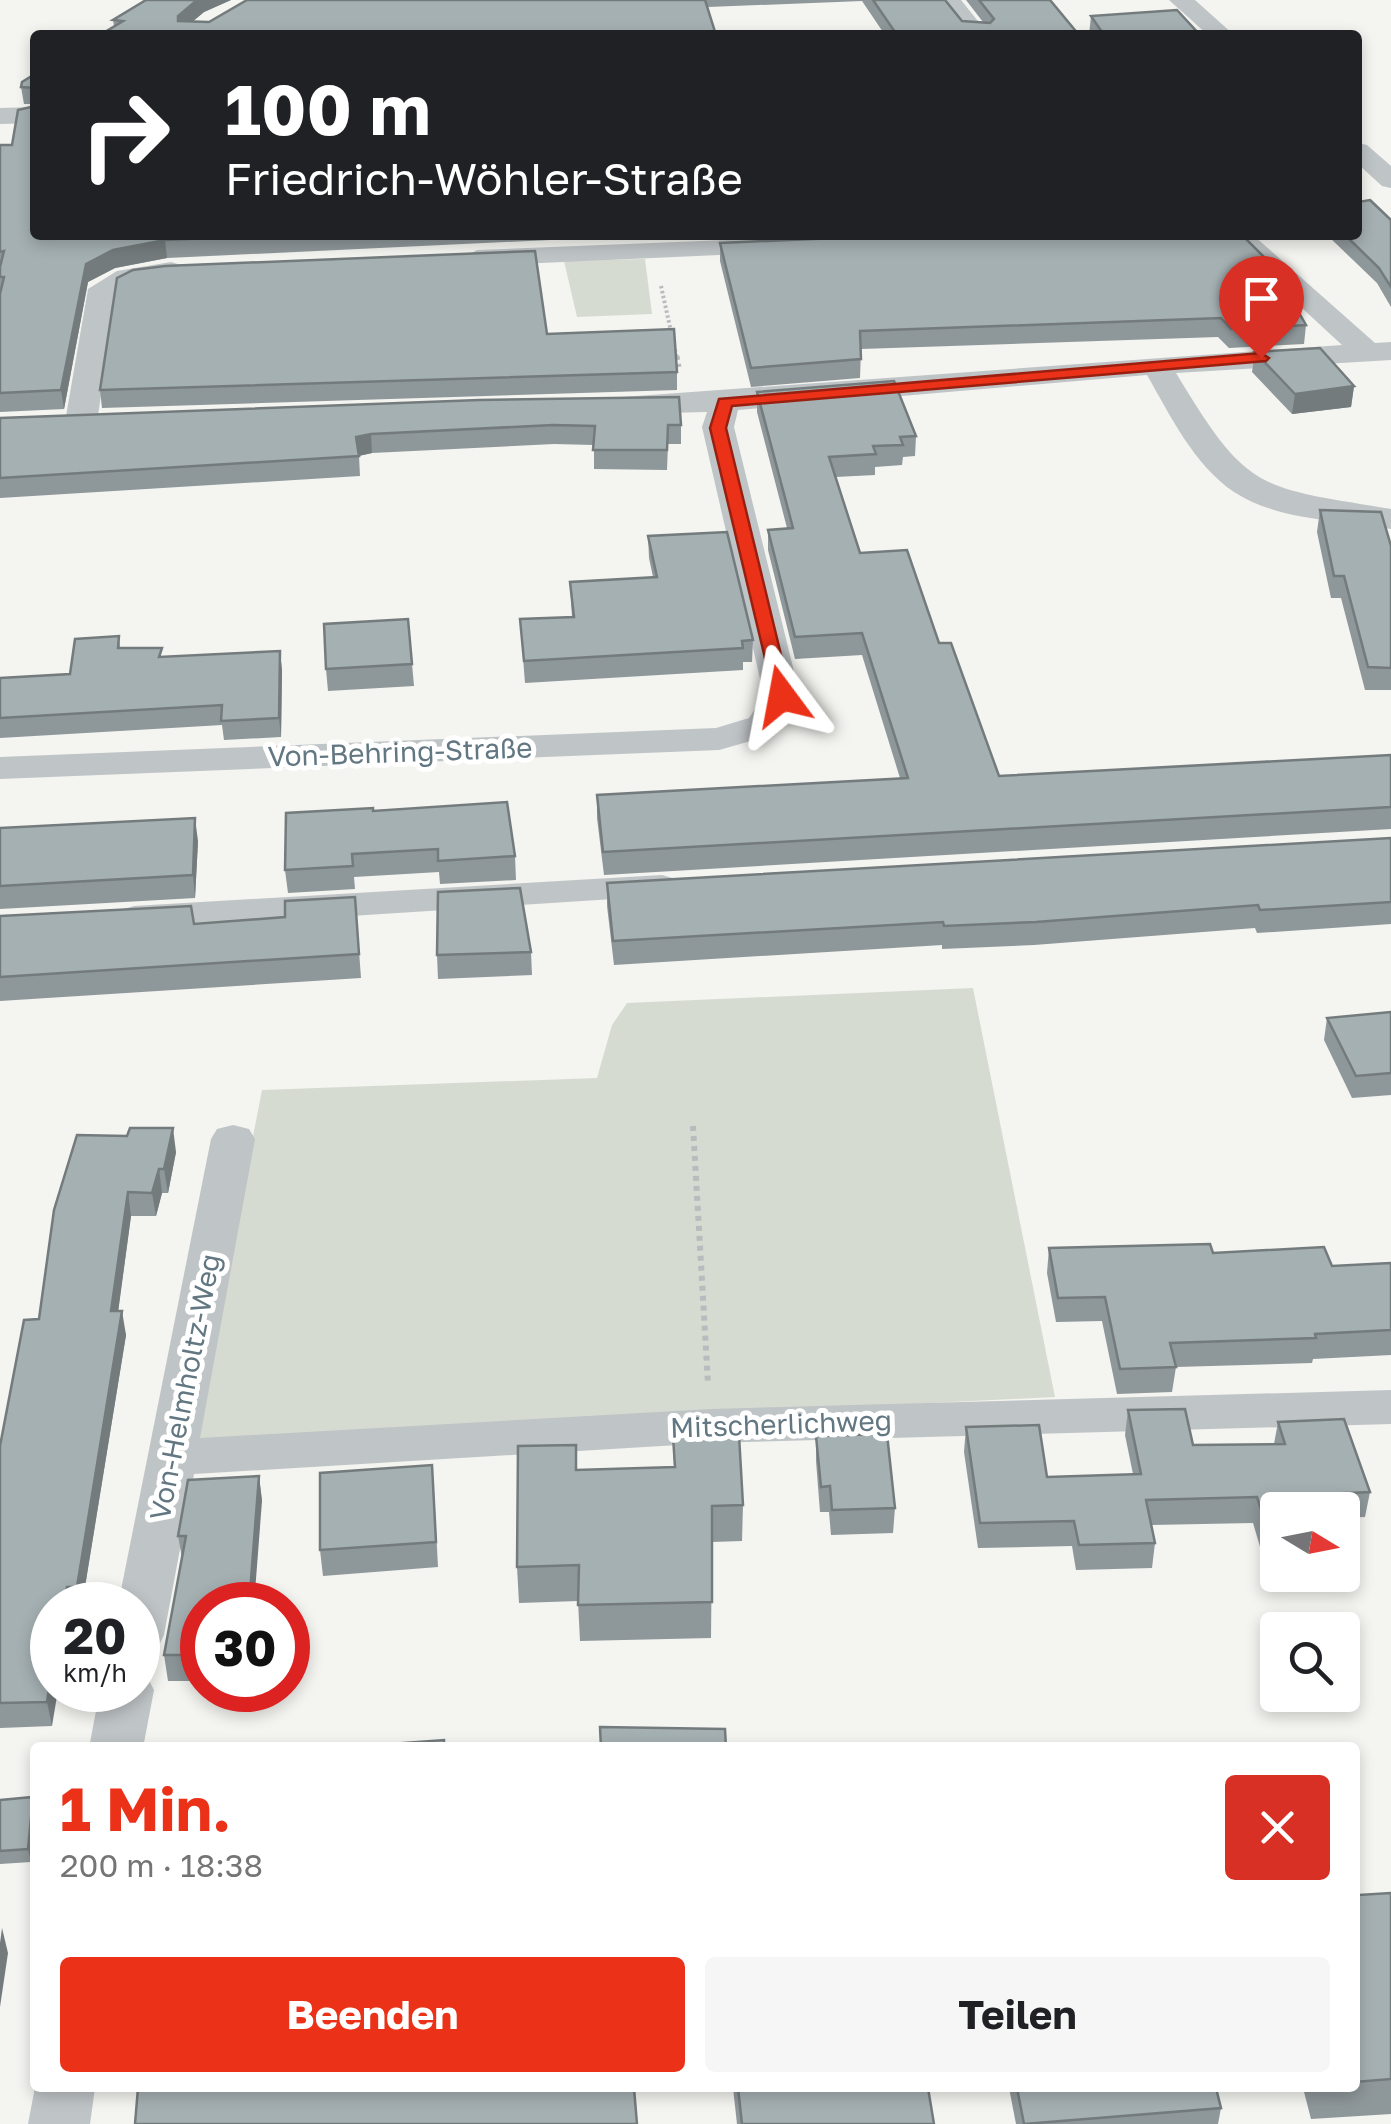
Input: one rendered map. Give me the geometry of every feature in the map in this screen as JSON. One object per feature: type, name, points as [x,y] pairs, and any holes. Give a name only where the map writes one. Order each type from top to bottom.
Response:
[{"type":"street","points":[[948,0],[973,30]]},
{"type":"street","points":[[1181,0],[1216,30]]},
{"type":"street","points":[[0,116],[30,115]]},
{"type":"street","points":[[1362,155],[1391,180]]},
{"type":"street","points":[[1243,240],[1378,351]]},
{"type":"street","points":[[440,260],[807,244]]},
{"type":"street","points":[[81,422],[102,289],[127,277],[206,269]]},
{"type":"street","points":[[593,405],[725,402],[1156,365],[1378,351]]},
{"type":"street","points":[[1156,365],[1213,456],[1258,493],[1316,508],[1391,519]]},
{"type":"street","name":"Von-Behring-Straße","points":[[0,768],[719,739],[762,726],[782,696],[718,428],[725,402]]},
{"type":"street","points":[[49,424],[121,420]]},
{"type":"street","points":[[96,920],[703,884]]},
{"type":"street","name":"Von-Helmholtz-Weg","points":[[148,1582],[233,1139]]},
{"type":"street","name":"Mitscherlichweg","points":[[171,1458],[711,1426],[1391,1407]]},
{"type":"street","points":[[117,1742],[123,1712]]},
{"type":"street","points":[[60,2124],[64,2092]]},
{"type":"path","points":[[654,250],[686,404]]},
{"type":"path","points":[[693,1126],[711,1426]]},
{"type":"shaded area","points":[[645,259],[652,314],[577,317],[564,261]]},
{"type":"shaded area","points":[[973,988],[1055,1397],[194,1439],[262,1090],[597,1078],[612,1025],[627,1003]]},
{"type":"building","points":[[146,0],[197,0],[178,16],[178,21],[209,22],[247,0],[705,0],[714,30],[108,30],[123,21],[113,20]]},
{"type":"building","points":[[873,0],[945,0],[962,21],[990,23],[994,19],[979,0],[1050,0],[1075,30],[894,30]]},
{"type":"building","points":[[1177,10],[1195,30],[1101,30],[1091,16]]},
{"type":"building","points":[[30,77],[30,88],[21,87]]},
{"type":"building","points":[[30,107],[30,240],[165,240],[113,250],[86,264],[61,390],[0,393],[0,294],[4,277],[0,277],[0,267],[4,251],[0,252],[0,145],[12,145],[18,110]]},
{"type":"building","points":[[1370,200],[1391,220],[1391,287],[1379,268],[1350,240],[1362,240],[1362,201]]},
{"type":"building","points":[[1247,240],[1272,265],[1306,325],[1231,329],[1221,318],[860,331],[861,359],[751,368],[720,243]]},
{"type":"building","points":[[535,251],[547,334],[674,329],[677,372],[100,390],[117,278],[133,270]]},
{"type":"building","points":[[1320,348],[1354,386],[1295,394],[1255,352]]},
{"type":"building","points":[[894,381],[916,436],[900,437],[903,445],[873,446],[876,454],[829,457],[860,553],[907,550],[939,643],[951,643],[999,776],[1391,755],[1391,807],[603,852],[597,795],[908,778],[862,633],[795,637],[768,530],[793,528],[757,392]]},
{"type":"building","points":[[679,397],[681,425],[668,425],[667,450],[593,450],[595,426],[553,425],[371,434],[356,437],[359,456],[0,478],[0,418],[479,400]]},
{"type":"building","points":[[1320,510],[1381,512],[1391,546],[1391,668],[1368,667],[1344,576],[1334,576]]},
{"type":"building","points":[[727,532],[753,640],[742,641],[743,648],[524,661],[520,619],[574,617],[570,582],[657,577],[648,536]]},
{"type":"building","points":[[408,619],[412,664],[326,669],[324,624]]},
{"type":"building","points":[[119,636],[118,648],[162,648],[159,657],[280,651],[279,718],[221,721],[222,705],[0,718],[0,678],[70,674],[75,639]]},
{"type":"building","points":[[507,802],[515,856],[438,861],[438,849],[352,854],[353,866],[285,870],[286,813]]},
{"type":"building","points":[[195,818],[193,875],[0,886],[0,828]]},
{"type":"building","points":[[1391,838],[1391,902],[1260,910],[1258,905],[1036,922],[944,926],[943,922],[613,941],[607,883]]},
{"type":"building","points":[[520,888],[531,952],[437,955],[438,892]]},
{"type":"building","points":[[355,897],[359,954],[0,977],[0,916],[191,906],[194,924],[285,917],[285,901]]},
{"type":"building","points":[[1391,1012],[1391,1073],[1356,1076],[1327,1018]]},
{"type":"building","points":[[130,1128],[173,1128],[164,1169],[159,1169],[152,1193],[128,1192],[111,1311],[122,1311],[78,1582],[30,1582],[30,1702],[0,1703],[0,1446],[24,1320],[39,1319],[54,1210],[77,1135],[127,1136]]},
{"type":"building","points":[[1210,1244],[1213,1253],[1324,1247],[1332,1266],[1391,1263],[1391,1330],[1315,1334],[1316,1338],[1170,1343],[1176,1367],[1120,1369],[1105,1297],[1058,1298],[1049,1248]]},
{"type":"building","points":[[1185,1409],[1193,1445],[1285,1444],[1278,1422],[1344,1419],[1370,1492],[1260,1492],[1260,1506],[1257,1497],[1146,1500],[1155,1543],[1079,1545],[1074,1521],[980,1523],[966,1427],[1039,1425],[1047,1477],[1141,1474],[1128,1410]]},
{"type":"building","points":[[887,1434],[895,1508],[832,1510],[830,1486],[821,1487],[816,1436]]},
{"type":"building","points":[[739,1435],[743,1505],[712,1506],[712,1602],[578,1605],[579,1565],[517,1567],[518,1446],[576,1445],[576,1470],[675,1467],[673,1436]]},
{"type":"building","points":[[432,1465],[436,1542],[320,1550],[320,1473]]},
{"type":"building","points":[[259,1476],[251,1582],[180,1582],[180,1655],[164,1655],[186,1536],[178,1536],[188,1480]]},
{"type":"building","points":[[600,1727],[725,1729],[726,1742],[601,1742]]},
{"type":"building","points":[[30,1797],[28,1849],[0,1851],[0,1800]]},
{"type":"building","points":[[1391,1893],[1391,2079],[1360,2082],[1360,1895]]},
{"type":"building","points":[[138,2092],[634,2092],[637,2124],[135,2124]]},
{"type":"building","points":[[738,2092],[929,2092],[934,2124],[742,2124]]},
{"type":"building","points":[[1018,2092],[1217,2092],[1221,2108],[1024,2124]]},
{"type":"route","points":[[782,696],[718,428],[725,402],[1261,358]]}]
